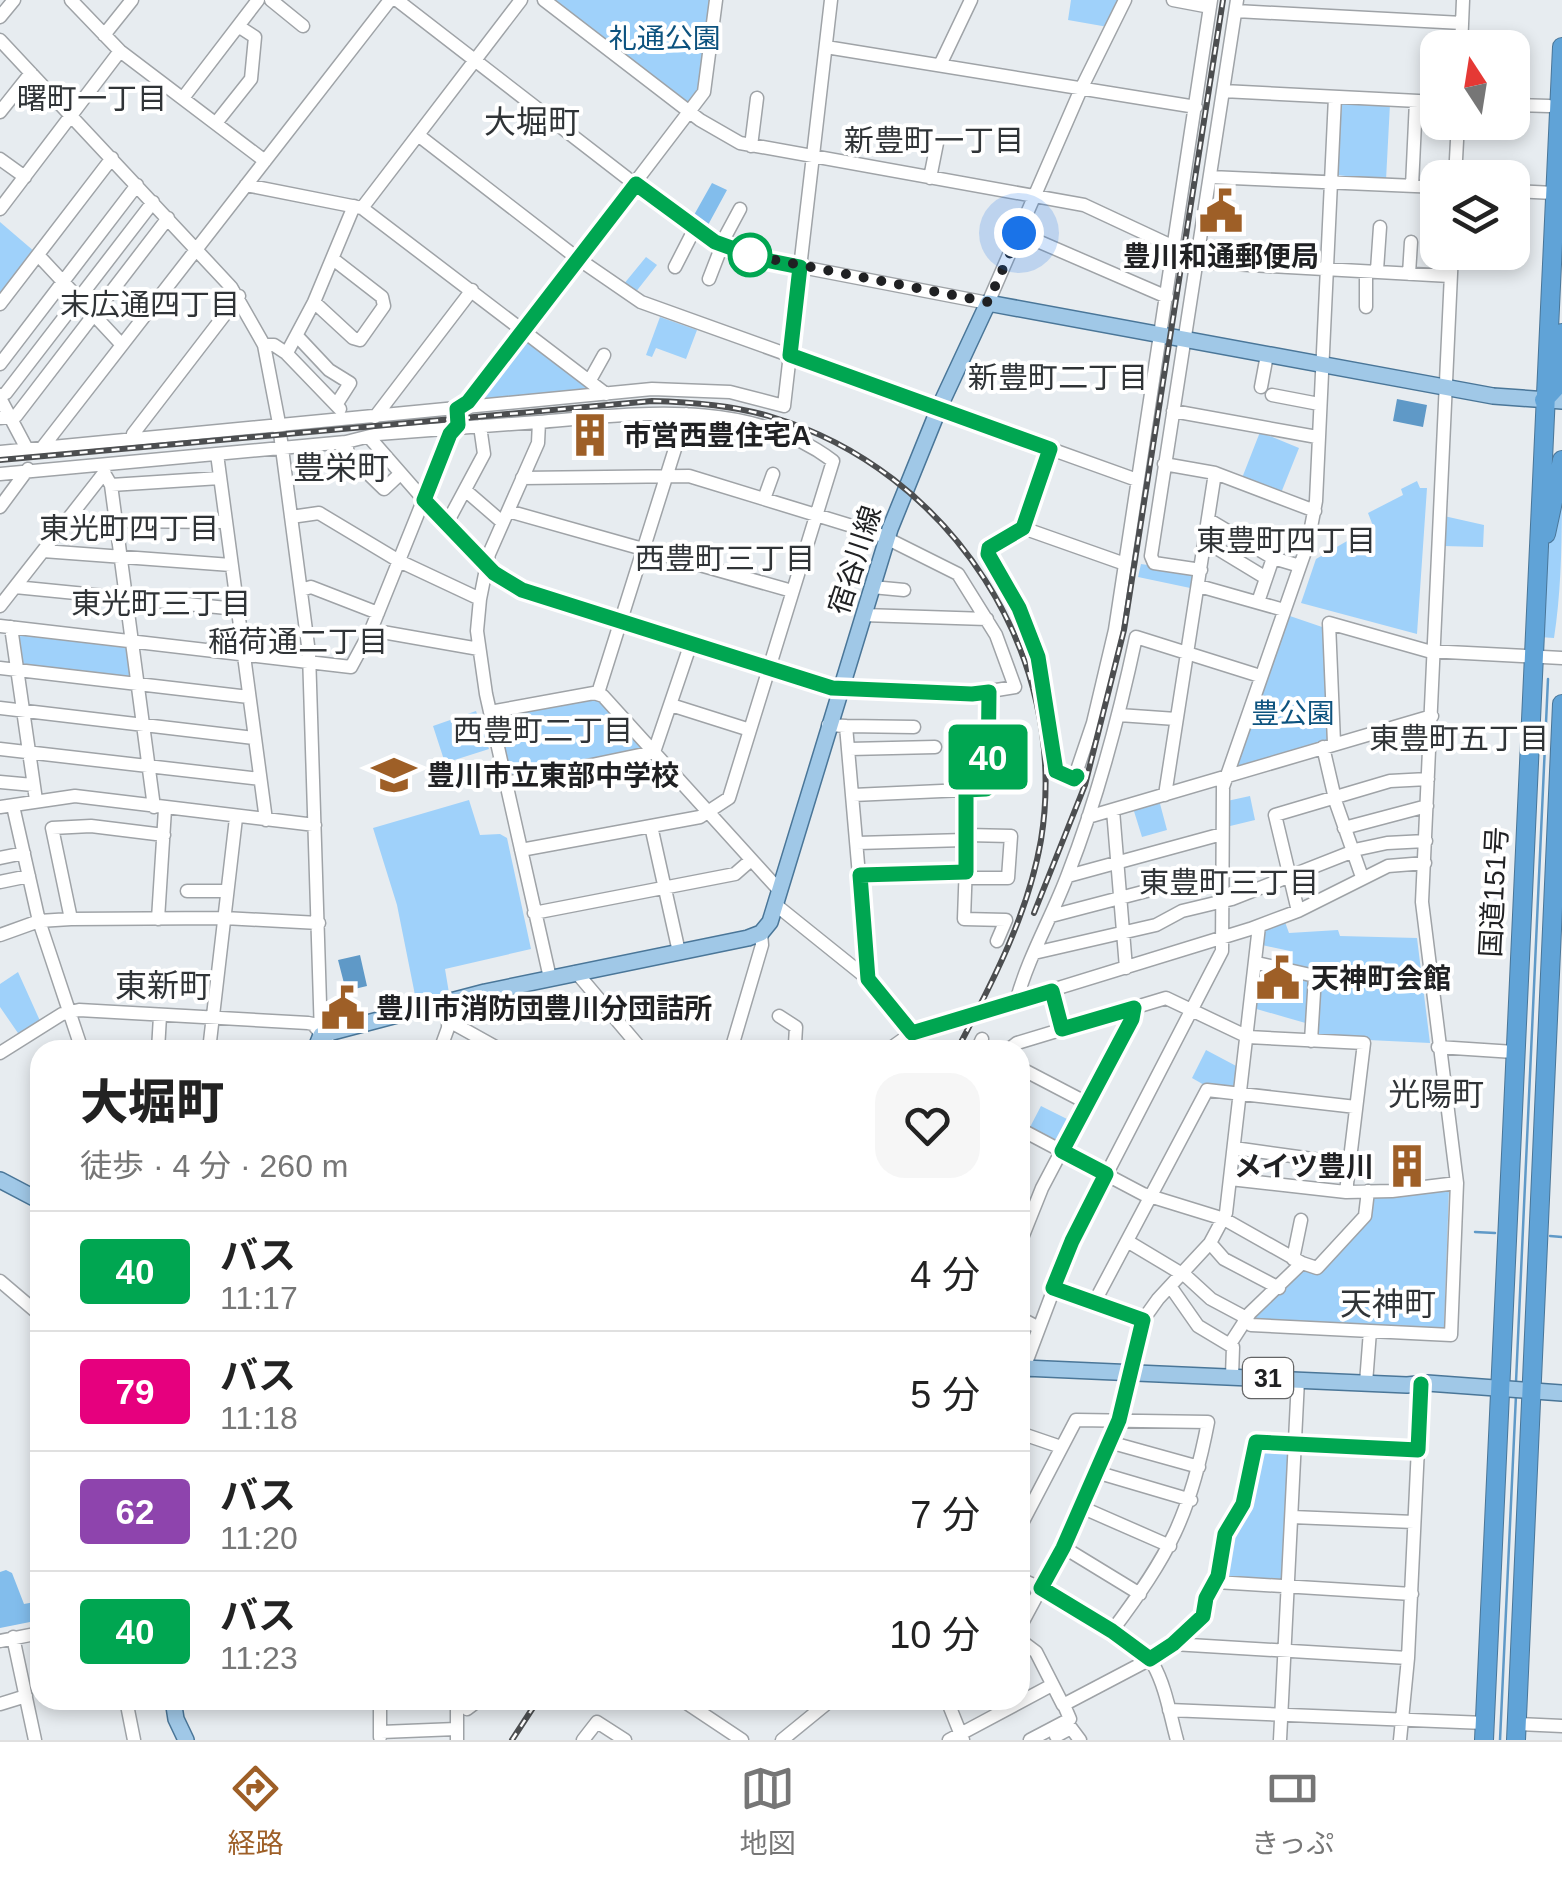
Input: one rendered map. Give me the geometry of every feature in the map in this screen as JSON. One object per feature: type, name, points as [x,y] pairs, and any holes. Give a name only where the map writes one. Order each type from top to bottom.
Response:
[{"type":"highway","name":"国道151号","points":[[1516,1732],[1514,1052],[1535,588],[1553,400],[1554,193],[1562,46]]},
{"type":"highway","points":[[1553,400],[1562,334]]},
{"type":"highway","points":[[1535,588],[1562,460]]},
{"type":"highway","name":"国道151号","points":[[1484,1732],[1553,1052],[1562,704]]},
{"type":"main road","points":[[988,302],[1492,396],[1553,400]]},
{"type":"main road","name":"宿谷川線","points":[[761,933],[770,922],[778,898],[887,538],[939,408],[988,302]]},
{"type":"main road","points":[[327,1040],[449,1001],[761,933]]},
{"type":"main road","points":[[0,1180],[30,1195]]},
{"type":"main road","name":"31","points":[[1030,1372],[1130,1371],[1562,1393]]},
{"type":"main road","points":[[175,1710],[186,1740]]},
{"type":"street","points":[[0,17],[14,0]]},
{"type":"street","points":[[72,0],[120,51],[265,160]]},
{"type":"street","points":[[104,35],[132,0]]},
{"type":"street","points":[[183,98],[258,0]]},
{"type":"street","points":[[271,0],[303,26]]},
{"type":"street","points":[[0,507],[27,471],[34,449],[122,346],[393,0],[695,228],[722,244],[765,260],[988,302],[1081,89],[1125,0]]},
{"type":"street","points":[[286,353],[358,207],[521,0]]},
{"type":"street","points":[[544,0],[690,112],[723,134],[751,146],[1084,205],[1174,247]]},
{"type":"street","points":[[457,409],[468,402],[704,92],[716,0]]},
{"type":"street","points":[[0,452],[652,389],[706,389],[748,395],[784,406],[831,0]]},
{"type":"street","points":[[940,66],[971,0]]},
{"type":"street","points":[[1050,449],[1023,528],[989,548],[988,554],[1019,608],[1038,657],[1056,771],[1074,779],[1093,723],[1115,630],[1211,3],[1173,0]]},
{"type":"street","points":[[1462,30],[1464,0]]},
{"type":"street","points":[[1200,570],[1154,562],[1151,556],[1237,6],[1462,23]]},
{"type":"street","points":[[216,124],[251,79],[255,37],[238,26]]},
{"type":"street","points":[[0,40],[239,296],[264,345],[310,662],[319,923],[318,1040]]},
{"type":"street","points":[[826,47],[1196,108]]},
{"type":"street","points":[[0,210],[120,51]]},
{"type":"street","points":[[0,112],[30,73]]},
{"type":"street","points":[[1224,90],[1420,101]]},
{"type":"street","points":[[1030,1350],[1072,1241],[1222,951],[1225,776],[1300,566],[1315,511],[1335,97]]},
{"type":"street","points":[[751,146],[758,98]]},
{"type":"street","points":[[1412,186],[1416,101]]},
{"type":"street","points":[[1530,105],[1549,106]]},
{"type":"street","points":[[418,135],[626,294],[657,310],[1137,480]]},
{"type":"street","points":[[930,178],[937,142]]},
{"type":"street","points":[[0,304],[112,158]]},
{"type":"street","points":[[0,159],[25,177]]},
{"type":"street","points":[[1210,177],[1420,186]]},
{"type":"street","points":[[0,364],[137,184]]},
{"type":"street","points":[[246,185],[358,207],[606,394]]},
{"type":"street","points":[[1530,191],[1554,193]]},
{"type":"street","points":[[34,449],[5,418],[0,397],[153,202]]},
{"type":"street","points":[[710,279],[740,208]]},
{"type":"street","points":[[5,418],[16,416],[168,218]]},
{"type":"street","points":[[1366,307],[1380,227]]},
{"type":"street","points":[[675,267],[695,228]]},
{"type":"street","points":[[1019,233],[1168,297]]},
{"type":"street","points":[[1410,274],[1411,242]]},
{"type":"street","points":[[38,255],[122,346]]},
{"type":"street","points":[[314,302],[360,340],[384,306],[382,298],[333,259]]},
{"type":"street","points":[[1197,262],[1450,276]]},
{"type":"street","points":[[1127,1241],[1251,1325],[1451,1335],[1457,1183],[1422,902],[1450,270]]},
{"type":"street","points":[[375,417],[472,290]]},
{"type":"street","points":[[132,440],[239,296]]},
{"type":"street","points":[[297,336],[328,370],[350,384],[336,406]]},
{"type":"street","points":[[264,345],[274,344],[286,353],[350,420]]},
{"type":"street","points":[[590,380],[604,355]]},
{"type":"street","points":[[1267,355],[1266,391],[1320,404]]},
{"type":"street","points":[[36,800],[17,670],[6,627],[351,667],[371,630],[458,425],[457,409]]},
{"type":"street","points":[[1173,411],[1317,438]]},
{"type":"street","points":[[0,606],[107,474],[216,454],[635,413],[726,418],[760,427],[833,461],[729,798],[708,813],[521,850]]},
{"type":"street","points":[[598,693],[686,414]]},
{"type":"street","points":[[539,422],[538,443],[487,564],[480,599],[478,649],[550,978]]},
{"type":"street","points":[[446,525],[484,454],[480,426]]},
{"type":"street","points":[[369,438],[446,525],[516,588],[840,688],[972,694],[1015,687],[996,635],[958,574],[887,538],[689,476],[522,478]]},
{"type":"street","points":[[346,442],[348,454],[384,489],[400,474]]},
{"type":"street","points":[[216,454],[266,820]]},
{"type":"street","points":[[1164,464],[1216,473],[1315,511]]},
{"type":"street","points":[[0,474],[27,471],[220,478]]},
{"type":"street","points":[[1165,795],[1216,473]]},
{"type":"street","points":[[107,474],[149,767],[164,836],[158,918]]},
{"type":"street","points":[[764,498],[772,474]]},
{"type":"street","points":[[465,490],[505,517],[644,549],[792,591]]},
{"type":"street","points":[[291,517],[319,513],[399,561],[480,599]]},
{"type":"street","points":[[116,520],[226,522]]},
{"type":"street","points":[[1208,520],[1273,558],[1300,566]]},
{"type":"street","points":[[1023,528],[1126,564]]},
{"type":"street","points":[[1206,540],[1266,578]]},
{"type":"street","points":[[43,551],[231,564]]},
{"type":"street","points":[[1258,602],[1273,558]]},
{"type":"street","points":[[1198,586],[1284,610]]},
{"type":"street","points":[[14,587],[237,609]]},
{"type":"street","points":[[300,590],[311,588],[378,613]]},
{"type":"street","points":[[872,588],[904,590]]},
{"type":"street","points":[[863,615],[987,618]]},
{"type":"street","points":[[1362,877],[1334,796],[1329,745],[1329,622],[1434,652],[1562,658]]},
{"type":"street","points":[[371,630],[478,649]]},
{"type":"street","points":[[1016,1002],[1088,817],[1120,714],[1136,637],[1260,676]]},
{"type":"street","points":[[654,752],[691,643]]},
{"type":"street","points":[[0,668],[249,697]]},
{"type":"street","points":[[853,794],[986,789],[989,692]]},
{"type":"street","points":[[490,712],[598,693]]},
{"type":"street","points":[[598,693],[751,860],[778,898],[868,979],[917,1040]]},
{"type":"street","points":[[671,705],[750,730]]},
{"type":"street","points":[[0,708],[254,738]]},
{"type":"street","points":[[1120,714],[1176,719]]},
{"type":"street","points":[[1088,817],[1432,716]]},
{"type":"street","points":[[828,725],[914,726]]},
{"type":"street","points":[[846,726],[868,979]]},
{"type":"street","points":[[988,742],[1022,744],[1020,780],[988,778]]},
{"type":"street","points":[[849,749],[934,747]]},
{"type":"street","points":[[0,749],[260,779]]},
{"type":"street","points":[[506,784],[654,752]]},
{"type":"street","points":[[1298,911],[1275,815],[1390,781],[1428,779]]},
{"type":"street","points":[[0,782],[33,785]]},
{"type":"street","points":[[966,790],[964,919],[1006,920],[997,941]]},
{"type":"street","points":[[79,1040],[39,921],[24,853],[7,806],[75,796],[315,825]]},
{"type":"street","points":[[1344,828],[1428,806]]},
{"type":"street","points":[[1113,810],[1126,968]]},
{"type":"street","points":[[210,1040],[236,818]]},
{"type":"street","points":[[71,920],[52,828],[90,826],[164,836]]},
{"type":"street","points":[[651,826],[679,952]]},
{"type":"street","points":[[1068,876],[1222,834]]},
{"type":"street","points":[[858,843],[1011,836],[1008,878],[860,875]]},
{"type":"street","points":[[1034,953],[1156,924],[1373,846],[1426,841]]},
{"type":"street","points":[[0,858],[24,853]]},
{"type":"street","points":[[534,913],[735,874],[751,860]]},
{"type":"street","points":[[902,1040],[912,1033],[1259,926],[1388,866],[1425,863]]},
{"type":"street","points":[[1051,916],[1223,871]]},
{"type":"street","points":[[0,882],[29,876]]},
{"type":"street","points":[[1170,886],[1178,913]]},
{"type":"street","points":[[186,890],[226,890]]},
{"type":"street","points":[[0,935],[39,921],[224,918],[319,923]]},
{"type":"street","points":[[1030,1608],[1063,1548],[1119,1420],[1143,1320],[1210,1243],[1224,1219],[1259,926]]},
{"type":"street","points":[[734,1040],[762,945],[761,933]]},
{"type":"street","points":[[1257,963],[1315,976],[1311,1041]]},
{"type":"street","points":[[576,972],[634,1040]]},
{"type":"street","points":[[1052,991],[1062,1029]]},
{"type":"street","points":[[1028,1040],[1166,998],[1248,1037],[1364,1043],[1346,1192]]},
{"type":"street","points":[[443,1040],[449,1001]]},
{"type":"street","points":[[1030,1221],[1062,1151],[1132,1019],[1134,1008]]},
{"type":"street","points":[[0,1036],[4,1051],[69,1012],[313,1024],[317,1040]]},
{"type":"street","points":[[159,1040],[160,1016]]},
{"type":"street","points":[[780,1016],[796,1027],[795,1040]]},
{"type":"street","points":[[449,1021],[483,1040]]},
{"type":"street","points":[[1438,1047],[1514,1052]]},
{"type":"street","points":[[1030,1073],[1087,1103]]},
{"type":"street","points":[[1094,1303],[1208,1090],[1356,1107]]},
{"type":"street","points":[[1030,1134],[1150,1197],[1224,1219],[1297,1261],[1317,1268],[1365,1216],[1368,1191]]},
{"type":"street","points":[[1234,1148],[1350,1164]]},
{"type":"street","points":[[1230,1179],[1346,1192],[1457,1183]]},
{"type":"street","points":[[1230,1344],[1250,1314],[1278,1288],[1297,1261],[1300,1220]]},
{"type":"street","points":[[1210,1243],[1224,1258],[1278,1288]]},
{"type":"street","points":[[0,1280],[30,1306]]},
{"type":"street","points":[[1170,1286],[1196,1323],[1230,1344],[1235,1353],[1232,1376]]},
{"type":"street","points":[[1053,1288],[1143,1320]]},
{"type":"street","points":[[1196,1323],[1211,1299]]},
{"type":"street","points":[[1030,1323],[1039,1328]]},
{"type":"street","points":[[1366,1383],[1370,1331]]},
{"type":"street","points":[[1280,1740],[1298,1380]]},
{"type":"street","points":[[1400,1740],[1412,1594],[1421,1384]]},
{"type":"street","points":[[1030,1508],[1076,1420],[1208,1422],[1191,1500],[1170,1546],[1112,1631]]},
{"type":"street","points":[[1030,1436],[1061,1447]]},
{"type":"street","points":[[1109,1442],[1199,1467]]},
{"type":"street","points":[[1064,1704],[1150,1659],[1203,1616],[1206,1598],[1216,1582],[1220,1546],[1243,1504],[1256,1442],[1418,1450]]},
{"type":"street","points":[[1096,1472],[1191,1500]]},
{"type":"street","points":[[1081,1508],[1170,1546]]},
{"type":"street","points":[[1292,1517],[1414,1522]]},
{"type":"street","points":[[1063,1548],[1140,1594]]},
{"type":"street","points":[[1216,1582],[1412,1594]]},
{"type":"street","points":[[1030,1583],[1112,1631],[1150,1659],[1177,1740]]},
{"type":"street","points":[[7,1639],[26,1696],[32,1739]]},
{"type":"street","points":[[1173,1644],[1408,1658]]},
{"type":"street","points":[[1030,1648],[1036,1652],[1070,1719],[1030,1740]]},
{"type":"street","points":[[1030,1697],[1052,1685]]},
{"type":"street","points":[[0,1704],[26,1696]]},
{"type":"street","points":[[128,1710],[134,1740]]},
{"type":"street","points":[[380,1710],[380,1736],[457,1734]]},
{"type":"street","points":[[697,1710],[742,1740]]},
{"type":"street","points":[[782,1740],[819,1710]]},
{"type":"street","points":[[950,1710],[957,1738],[1007,1710]]},
{"type":"street","points":[[1169,1710],[1403,1720],[1484,1732]]},
{"type":"street","points":[[583,1740],[597,1722],[624,1740]]},
{"type":"street","points":[[1516,1732],[1562,1726]]},
{"type":"street","points":[[1048,1740],[1071,1728],[1080,1740]]},
{"type":"green space","name":"礼通公園","points":[[553,0],[711,0],[700,92],[688,104]]},
{"type":"green space","points":[[1071,0],[1119,0],[1108,27],[1068,20]]},
{"type":"green space","points":[[1342,102],[1390,104],[1386,180],[1336,175]]},
{"type":"green space","points":[[0,222],[35,252],[0,298]]},
{"type":"green space","points":[[646,257],[657,265],[635,293],[623,285]]},
{"type":"green space","points":[[660,317],[697,330],[686,359],[656,348],[652,357],[646,355]]},
{"type":"green space","points":[[526,337],[591,387],[591,394],[479,405],[476,398],[521,338]]},
{"type":"green space","points":[[1260,432],[1299,448],[1281,493],[1242,478]]},
{"type":"green space","points":[[1562,479],[1560,579],[1554,638],[1539,637],[1542,582]]},
{"type":"green space","points":[[1417,481],[1420,488],[1427,488],[1417,634],[1301,603],[1316,559],[1373,526],[1368,513],[1403,495],[1401,489]]},
{"type":"green space","points":[[1444,516],[1484,525],[1483,547],[1443,546]]},
{"type":"green space","points":[[1141,564],[1194,572],[1195,589],[1138,577]]},
{"type":"green space","name":"豊公園","points":[[1287,615],[1325,628],[1328,742],[1236,770],[1233,767]]},
{"type":"green space","points":[[18,634],[126,646],[133,678],[20,666],[15,637]]},
{"type":"green space","points":[[595,696],[645,747],[645,753],[509,776],[499,714]]},
{"type":"green space","points":[[476,711],[489,749],[445,763],[433,726]]},
{"type":"green space","points":[[1250,796],[1255,820],[1226,827],[1227,801]]},
{"type":"green space","points":[[469,800],[480,835],[500,834],[507,838],[531,949],[445,969],[449,993],[416,1000],[397,905],[373,828]]},
{"type":"green space","points":[[1159,800],[1167,830],[1142,837],[1133,808]]},
{"type":"green space","points":[[1285,922],[1289,933],[1338,930],[1340,936],[1417,938],[1430,1043],[1307,1037],[1309,1024],[1253,1008],[1259,968],[1335,983],[1334,976],[1287,966],[1290,951],[1262,945],[1266,928]]},
{"type":"green space","points":[[18,972],[41,1023],[20,1036],[0,1007],[0,984]]},
{"type":"green space","points":[[1206,1050],[1240,1068],[1238,1088],[1206,1086],[1192,1078]]},
{"type":"green space","points":[[1041,1106],[1073,1122],[1061,1144],[1030,1127]]},
{"type":"green space","points":[[1449,1189],[1444,1329],[1253,1322],[1251,1317],[1302,1267],[1318,1271],[1367,1217],[1370,1198]]},
{"type":"green space","points":[[1259,1447],[1291,1450],[1285,1581],[1222,1579],[1223,1547]]},
{"type":"shaded area","points":[[712,183],[727,190],[708,225],[694,215]]},
{"type":"shaded area","points":[[1397,399],[1427,405],[1423,427],[1393,421]]},
{"type":"shaded area","points":[[360,955],[367,986],[346,991],[338,960]]},
{"type":"shaded area","points":[[0,1572],[12,1573],[24,1604],[30,1603],[30,1622],[0,1628]]},
{"type":"waterway","points":[[1516,1382],[1548,679]]},
{"type":"waterway","points":[[1475,1232],[1495,1233]]},
{"type":"waterway","points":[[1550,1236],[1562,1237]]},
{"type":"waterway","points":[[1500,1740],[1516,1395]]},
{"type":"railway","points":[[1034,913],[1085,785],[1124,630],[1223,0]]},
{"type":"railway","points":[[0,460],[652,401],[757,413],[836,443],[893,479],[943,525],[984,579],[1016,639],[1037,703],[1045,771],[1041,840],[1035,868],[1007,948],[962,1040]]},
{"type":"railway","points":[[512,1740],[532,1710]]},
{"type":"bus line","name":"40","points":[[1077,776],[1074,779],[1056,771],[1038,657],[1019,608],[988,554],[989,548],[1023,528],[1050,449],[790,355],[800,267],[765,260],[715,242],[636,184],[468,402],[457,409],[458,425],[450,434],[424,500],[510,586],[832,688],[989,692],[986,789],[966,790],[966,872],[860,875],[868,979],[912,1033],[1052,991],[1062,1029],[1134,1008],[1132,1019],[1062,1151],[1106,1174],[1053,1288],[1143,1320],[1119,1420],[1063,1548],[1041,1588],[1150,1659],[1162,1653],[1203,1616],[1206,1598],[1218,1576],[1220,1546],[1243,1504],[1256,1442],[1418,1450],[1421,1384]]},
{"type":"place","name":"豊川和通郵便局","points":[[1221,211]]},
{"type":"place","name":"市営西豊住宅A","points":[[590,435]]},
{"type":"place","name":"豊川市立東部中学校","points":[[394,775]]},
{"type":"place","name":"天神町会館","points":[[1278,978]]},
{"type":"place","name":"豊川市消防団豊川分団詰所","points":[[343,1008]]},
{"type":"place","name":"メイツ豊川","points":[[1407,1166]]},
{"type":"district","name":"曙町一丁目","points":[[92,98]]},
{"type":"district","name":"大堀町","points":[[532,122]]},
{"type":"district","name":"新豊町一丁目","points":[[934,140]]},
{"type":"district","name":"末広通四丁目","points":[[150,304]]},
{"type":"district","name":"新豊町二丁目","points":[[1058,377]]},
{"type":"district","name":"豊栄町","points":[[341,468]]},
{"type":"district","name":"東光町四丁目","points":[[129,528]]},
{"type":"district","name":"東豊町四丁目","points":[[1286,540]]},
{"type":"district","name":"西豊町三丁目","points":[[725,558]]},
{"type":"district","name":"東光町三丁目","points":[[161,603]]},
{"type":"district","name":"稲荷通二丁目","points":[[298,641]]},
{"type":"district","name":"西豊町二丁目","points":[[543,730]]},
{"type":"district","name":"東豊町五丁目","points":[[1459,738]]},
{"type":"district","name":"東豊町三丁目","points":[[1229,882]]},
{"type":"district","name":"東新町","points":[[163,986]]},
{"type":"district","name":"光陽町","points":[[1436,1094]]},
{"type":"district","name":"天神町","points":[[1388,1304]]},
{"type":"route","points":[[750,255],[745,254],[988,302],[1019,233]]}]
